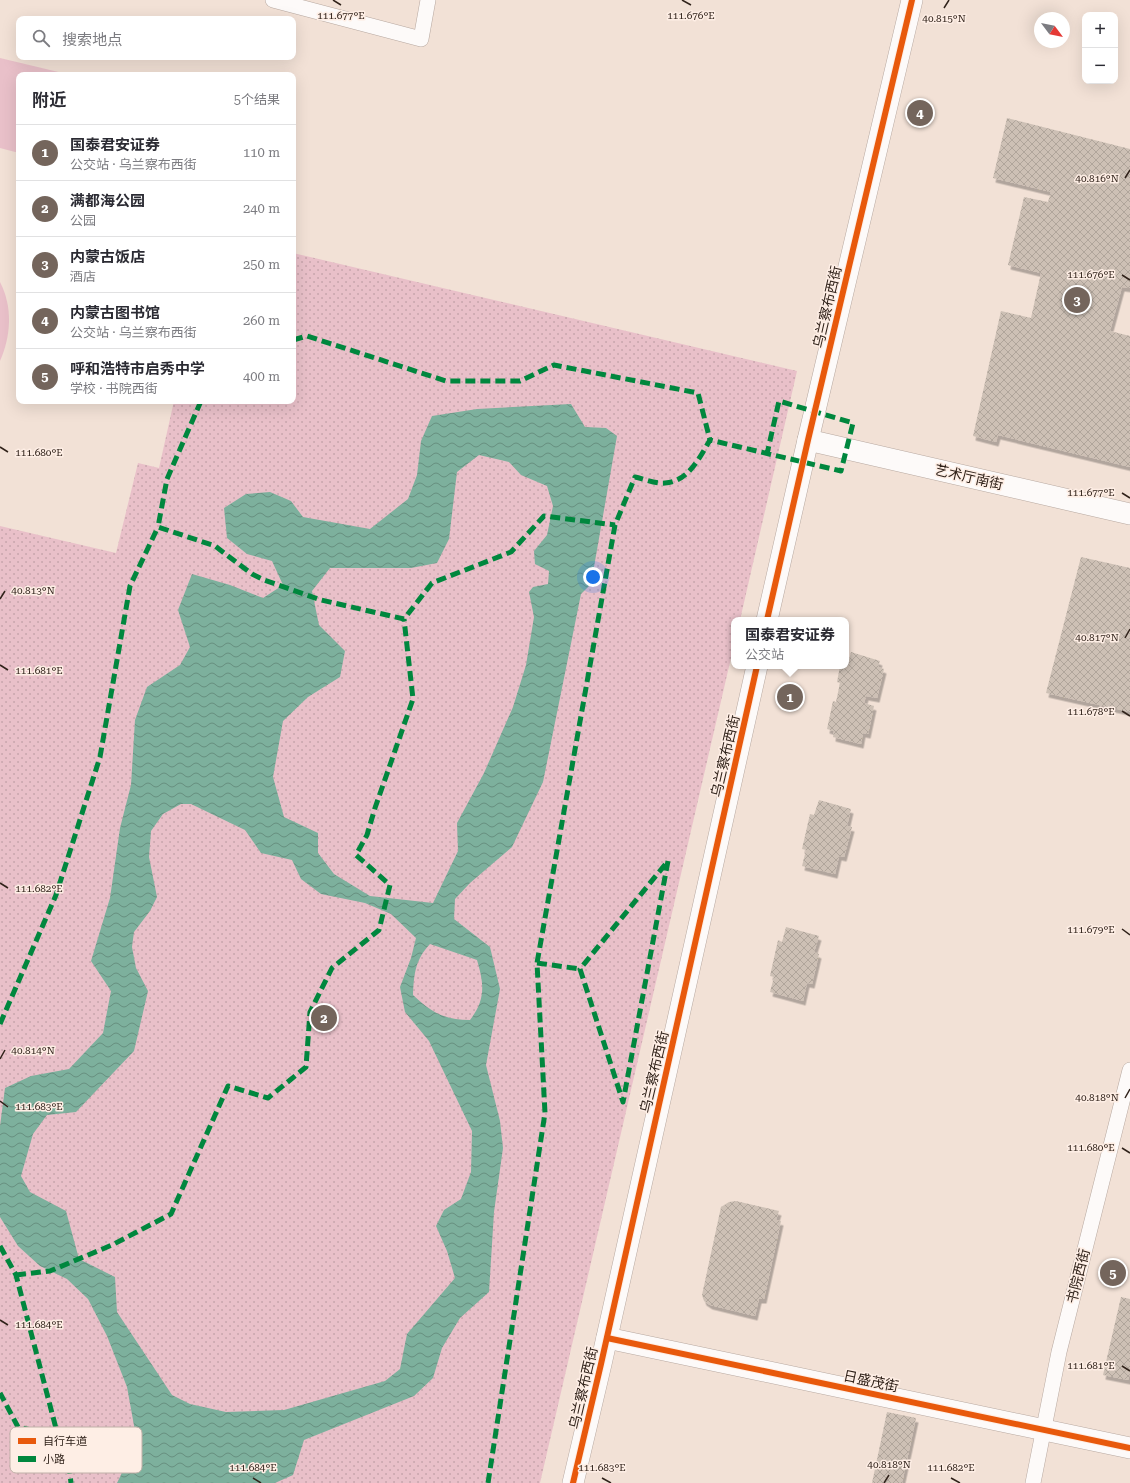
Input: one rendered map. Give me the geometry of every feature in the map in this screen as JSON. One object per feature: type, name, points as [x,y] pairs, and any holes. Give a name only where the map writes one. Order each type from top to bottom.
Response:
[{"type":"street","points":[[273,0],[421,39],[428,0]]},
{"type":"street","name":"乌兰察布西街","points":[[769,617],[808,440],[912,0]]},
{"type":"street","name":"艺术厅南街","points":[[808,440],[1130,514]]},
{"type":"street","name":"乌兰察布西街","points":[[572,1483],[607,1338],[756,669]]},
{"type":"street","name":"书院西街","points":[[1033,1483],[1059,1352],[1130,1070]]},
{"type":"street","name":"日盛茂街","points":[[607,1338],[1130,1448]]},
{"type":"shaded area","points":[[0,58],[58,72],[16,72],[16,152],[0,148]]},
{"type":"shaded area","points":[[296,254],[797,371],[741,617],[731,617],[731,658],[540,1483],[0,1483],[0,526],[116,553],[138,463],[159,468],[173,404],[296,404]]},
{"type":"shaded area","points":[[0,282],[7,301],[9,322],[4,351],[0,361]]},
{"type":"water","points":[[571,404],[585,427],[606,428],[617,436],[591,584],[581,594],[543,782],[512,847],[470,883],[455,899],[454,919],[490,947],[500,989],[486,1065],[500,1121],[503,1148],[494,1212],[489,1292],[460,1318],[442,1348],[433,1378],[414,1396],[304,1440],[293,1475],[275,1483],[117,1483],[122,1473],[142,1473],[142,1427],[134,1427],[127,1387],[107,1336],[88,1299],[67,1279],[40,1266],[18,1246],[0,1217],[0,1126],[5,1088],[31,1076],[69,1069],[103,1033],[111,991],[91,961],[110,898],[120,828],[131,785],[135,720],[147,687],[180,665],[190,647],[178,610],[192,574],[230,585],[263,598],[283,585],[272,561],[247,554],[227,538],[224,508],[246,494],[270,492],[291,501],[303,517],[370,529],[408,499],[417,475],[421,441],[432,416],[477,409]],"holes":[[[479,455],[509,462],[521,475],[547,486],[553,506],[547,535],[534,551],[535,564],[549,571],[548,584],[533,587],[529,592],[534,617],[526,665],[513,707],[484,773],[457,823],[458,851],[433,903],[370,896],[334,874],[318,853],[318,833],[284,817],[273,777],[283,721],[308,697],[340,677],[345,651],[319,625],[312,591],[330,568],[411,568],[437,563],[449,539],[457,472]],[[181,804],[191,804],[245,830],[261,853],[292,860],[301,879],[321,894],[365,903],[391,914],[416,938],[411,958],[400,987],[405,1012],[429,1041],[472,1131],[471,1172],[461,1199],[444,1210],[436,1226],[447,1251],[455,1278],[407,1334],[400,1369],[385,1381],[284,1410],[226,1412],[190,1404],[172,1395],[117,1312],[115,1277],[79,1259],[66,1211],[30,1192],[21,1176],[33,1134],[47,1115],[76,1112],[134,1051],[148,991],[136,968],[132,947],[134,932],[150,911],[157,897],[149,857],[151,831],[163,814]],[[430,944],[477,960],[481,977],[482,991],[479,1005],[470,1020],[461,1020],[438,1014],[413,995],[416,968],[421,956]]]},
{"type":"building","points":[[1007,118],[1130,149],[1130,288],[1122,287],[1110,331],[1130,336],[1130,467],[998,435],[996,442],[973,436],[1001,311],[1031,318],[1041,273],[1008,265],[1024,197],[1048,202],[1051,192],[993,178]]},
{"type":"building","points":[[1081,557],[1130,568],[1130,712],[1046,693]]},
{"type":"building","points":[[851,652],[880,661],[878,667],[884,669],[877,698],[866,696],[864,703],[874,706],[868,734],[863,733],[861,744],[833,737],[834,731],[827,729],[833,701],[836,702],[840,683],[837,682],[839,669],[849,669]]},
{"type":"building","points":[[819,800],[851,809],[847,826],[852,827],[844,857],[839,856],[835,874],[802,866],[806,850],[802,849],[810,814],[814,815]]},
{"type":"building","points":[[786,927],[819,936],[814,952],[819,954],[812,984],[807,983],[803,1001],[770,992],[774,977],[770,976],[778,940],[782,942]]},
{"type":"building","points":[[736,1201],[779,1211],[776,1220],[781,1221],[764,1299],[759,1299],[755,1316],[710,1305],[704,1301],[702,1295],[721,1207],[729,1202]]},
{"type":"building","points":[[1121,1297],[1130,1299],[1130,1373],[1128,1380],[1103,1375]]},
{"type":"building","points":[[887,1412],[916,1418],[902,1483],[872,1483]]},
{"type":"marked path","points":[[296,339],[307,336],[446,381],[520,381],[554,365],[698,393],[710,440]]},
{"type":"marked path","points":[[488,1483],[545,1113],[537,963],[615,525],[635,477],[661,483],[673,482],[692,468],[710,440],[841,471],[853,423],[779,401],[767,454]]},
{"type":"marked path","points":[[200,404],[167,479],[158,527],[215,546],[252,574],[264,580],[321,600],[404,619],[432,583],[511,552],[544,516],[615,525]]},
{"type":"marked path","points":[[0,1024],[56,895],[100,757],[130,586],[158,527]]},
{"type":"marked path","points":[[16,1275],[50,1271],[112,1245],[171,1214],[228,1086],[268,1098],[306,1067],[310,1012],[332,968],[379,930],[390,885],[356,855],[367,835],[413,699],[404,619]]},
{"type":"marked path","points":[[668,861],[623,1102],[580,969],[668,861]]},
{"type":"marked path","points":[[537,963],[580,969]]},
{"type":"marked path","points":[[0,1246],[16,1275],[56,1427]]},
{"type":"marked path","points":[[0,1393],[18,1427]]},
{"type":"marked path","points":[[70,1473],[71,1483]]},
{"type":"cycle path","points":[[768,617],[912,0]]},
{"type":"cycle path","points":[[573,1483],[756,669]]},
{"type":"cycle path","points":[[607,1338],[1130,1448]]},
{"type":"place","name":"内蒙古图书馆","points":[[920,113]]},
{"type":"place","name":"内蒙古饭店","points":[[1077,300]]},
{"type":"place","name":"国泰君安证券","points":[[790,697]]},
{"type":"place","name":"满都海公园","points":[[324,1018]]},
{"type":"place","name":"呼和浩特市启秀中学","points":[[1113,1273]]}]
